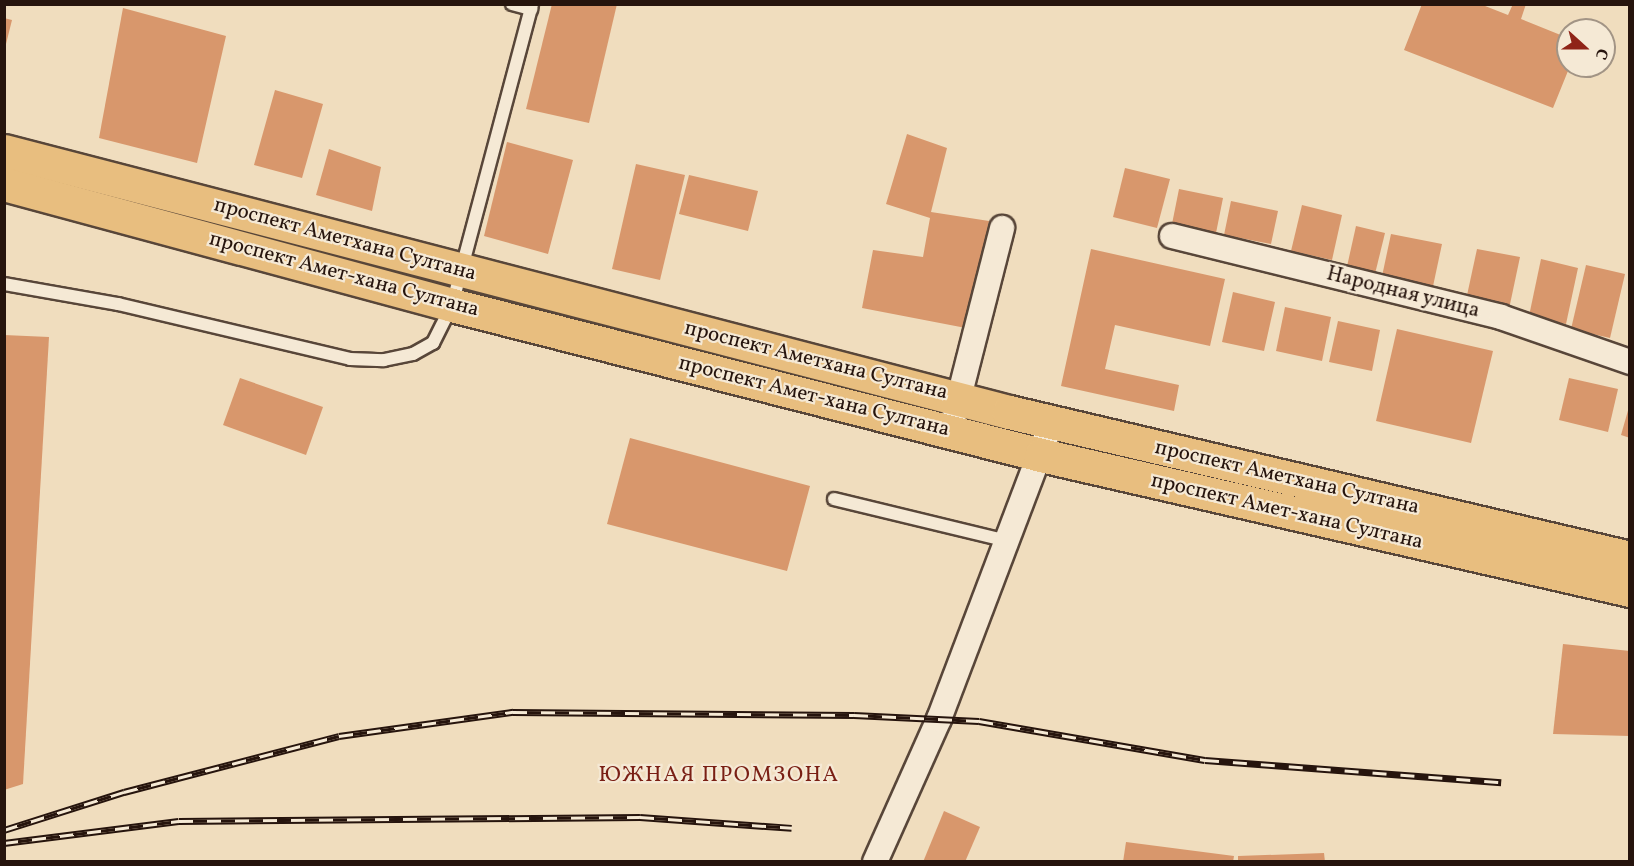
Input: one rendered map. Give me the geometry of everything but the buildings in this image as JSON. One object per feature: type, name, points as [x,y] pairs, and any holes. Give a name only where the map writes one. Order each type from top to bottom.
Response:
[{"type":"main road","name":"проспект Аметхана Султана","points":[[4,151],[1052,422],[1629,558]]},
{"type":"main road","name":"проспект Амет-хана Султана","points":[[4,184],[452,305],[1041,455],[1629,590]]},
{"type":"street","points":[[949,432],[960,398],[1002,228]]},
{"type":"street","name":"Народная улица","points":[[1172,236],[1501,317],[1629,362]]},
{"type":"street","points":[[875,861],[939,719],[1052,422]]},
{"type":"lane","points":[[4,284],[118,304],[350,359],[384,360],[413,354],[433,343],[452,305],[459,270],[532,7],[512,4]]},
{"type":"lane","points":[[834,499],[1008,541]]},
{"type":"railway","points":[[4,830],[124,792],[339,736],[513,712],[854,715],[979,721],[1205,760],[1501,782]]},
{"type":"railway","points":[[4,843],[179,821],[640,817],[792,828]]},
{"type":"district","name":"ЮЖНАЯ ПРОМЗОНА","points":[[719,776]]}]
